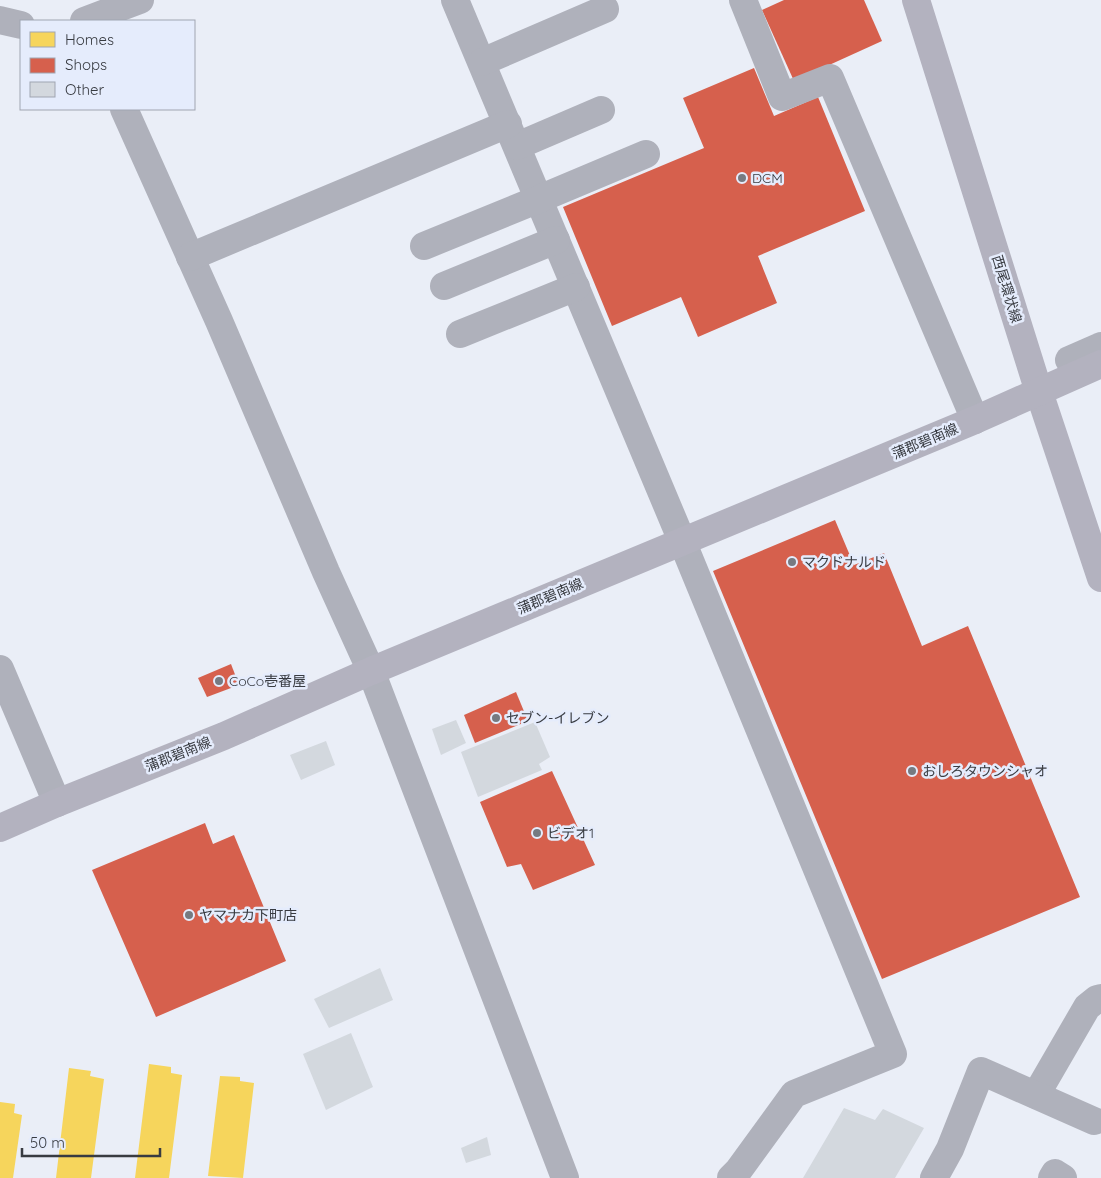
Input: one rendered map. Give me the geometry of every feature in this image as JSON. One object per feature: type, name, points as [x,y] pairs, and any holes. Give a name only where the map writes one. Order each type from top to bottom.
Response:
[{"type":"main road","name":"西尾環状線","points":[[916,0],[1039,392],[1101,578]]},
{"type":"main road","name":"蒲郡碧南線","points":[[0,828],[224,736],[371,671],[975,420],[1101,364]]},
{"type":"street","points":[[75,0],[84,20]]},
{"type":"street","points":[[87,20],[140,0]]},
{"type":"street","points":[[455,0],[682,541],[893,1054],[794,1094],[738,1171],[730,1178]]},
{"type":"street","points":[[743,0],[782,97],[830,78],[975,420]]},
{"type":"street","points":[[482,62],[605,9]]},
{"type":"street","points":[[0,20],[20,25]]},
{"type":"street","points":[[124,110],[223,330],[326,572],[371,671],[565,1178]]},
{"type":"street","points":[[190,257],[512,135],[601,110]]},
{"type":"street","points":[[424,246],[646,154]]},
{"type":"street","points":[[444,286],[556,240]]},
{"type":"street","points":[[460,334],[576,287]]},
{"type":"street","points":[[1068,360],[1101,346]]},
{"type":"street","points":[[0,669],[57,803]]},
{"type":"street","points":[[1036,1095],[1087,1007],[1101,998]]},
{"type":"street","points":[[934,1178],[950,1149],[981,1072],[1094,1121]]},
{"type":"street","points":[[1052,1178],[1055,1173],[1062,1178]]},
{"type":"building: Homes","points":[[149,1064],[171,1067],[171,1073],[182,1075],[169,1178],[135,1178]]},
{"type":"building: Homes","points":[[69,1068],[91,1071],[90,1076],[104,1079],[91,1178],[56,1178]]},
{"type":"building: Homes","points":[[220,1076],[240,1077],[240,1081],[254,1083],[243,1178],[208,1176]]},
{"type":"building: Homes","points":[[0,1102],[15,1104],[14,1113],[22,1115],[13,1178],[0,1178]]},
{"type":"building: Shops","points":[[784,0],[864,0],[882,41],[794,81],[762,10]]},
{"type":"building: Shops","name":"DCM","points":[[754,68],[774,116],[818,97],[865,211],[758,256],[777,303],[698,337],[681,297],[612,326],[563,207],[704,148],[683,98]]},
{"type":"building: Shops","name":"おしろタウンシャオ","points":[[835,520],[854,565],[884,553],[922,646],[968,626],[1080,897],[882,979],[713,571]]},
{"type":"building: Shops","name":"CoCo壱番屋","points":[[231,664],[239,685],[207,697],[198,678]]},
{"type":"building: Shops","name":"セブン-イレブン","points":[[516,692],[528,721],[475,743],[464,715]]},
{"type":"building: Shops","name":"ビデオ1","points":[[552,771],[595,865],[533,890],[521,864],[507,867],[480,802]]},
{"type":"building: Shops","name":"ヤマナカ下町店","points":[[205,823],[213,844],[234,835],[286,961],[156,1017],[92,870]]},
{"type":"building: Other","points":[[456,720],[466,743],[441,755],[432,729]]},
{"type":"building: Other","points":[[535,722],[550,757],[539,764],[542,770],[478,797],[461,752]]},
{"type":"building: Other","points":[[326,741],[335,765],[301,780],[290,755]]},
{"type":"building: Other","points":[[380,968],[393,1000],[329,1028],[314,999]]},
{"type":"building: Other","points":[[351,1033],[373,1087],[326,1110],[303,1054]]},
{"type":"building: Other","points":[[844,1108],[875,1120],[883,1109],[924,1128],[895,1178],[803,1178]]},
{"type":"building: Other","points":[[487,1137],[491,1155],[466,1163],[461,1148]]},
{"type":"place","name":"DCM","points":[[742,178]]},
{"type":"place","name":"マクドナルド","points":[[792,562]]},
{"type":"place","name":"CoCo壱番屋","points":[[219,681]]},
{"type":"place","name":"セブン-イレブン","points":[[496,718]]},
{"type":"place","name":"おしろタウンシャオ","points":[[912,771]]},
{"type":"place","name":"ビデオ1","points":[[537,833]]},
{"type":"place","name":"ヤマナカ下町店","points":[[189,915]]}]
